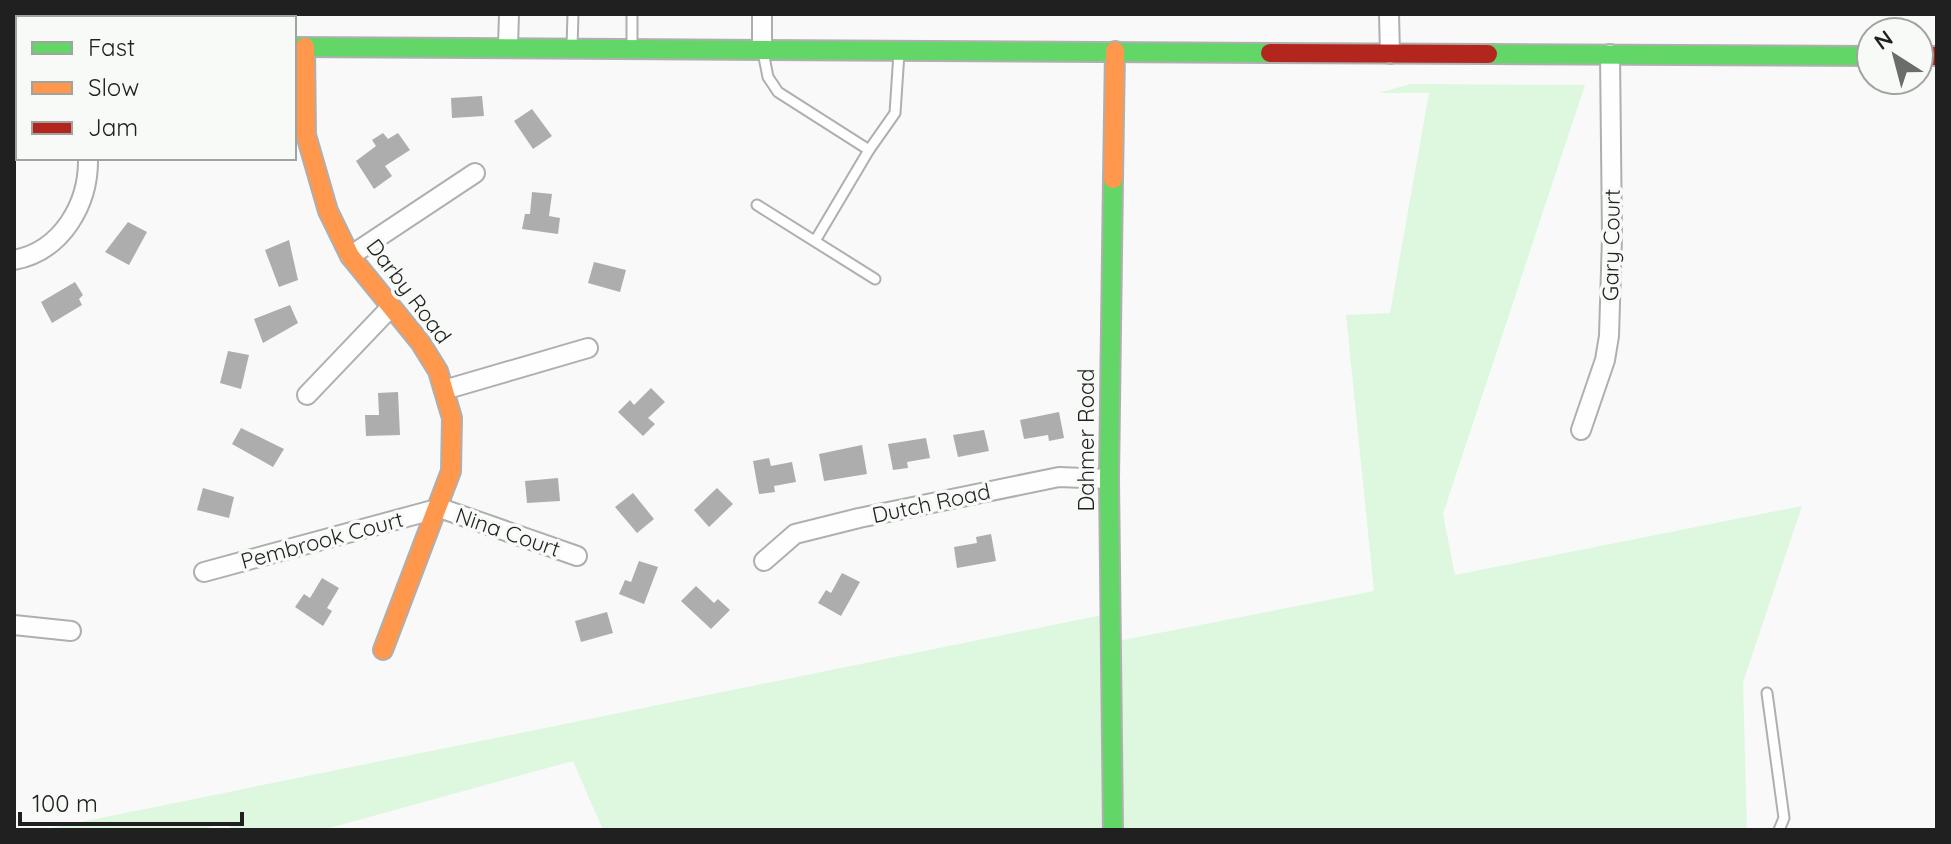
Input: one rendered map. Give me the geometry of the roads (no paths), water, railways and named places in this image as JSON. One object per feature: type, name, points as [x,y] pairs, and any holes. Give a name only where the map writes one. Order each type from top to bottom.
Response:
[{"type":"main road","points":[[299,47],[1855,56]]},
{"type":"main road","name":"Darby Road","points":[[299,47],[306,135],[328,211],[350,256],[420,342],[444,390],[452,418],[451,471],[440,508],[383,650]]},
{"type":"main road","name":"Dahmer Road","points":[[1113,830],[1109,479],[1115,51]]},
{"type":"street","points":[[508,46],[509,14]]},
{"type":"street","points":[[762,14],[762,48]]},
{"type":"street","points":[[1389,14],[1390,54]]},
{"type":"street","name":"Gary Court","points":[[1581,430],[1605,360],[1609,336],[1612,237],[1610,54]]},
{"type":"street","points":[[14,260],[26,258],[53,241],[79,211],[86,191],[88,160]]},
{"type":"street","points":[[350,256],[475,173]]},
{"type":"street","points":[[307,395],[391,307]]},
{"type":"street","points":[[444,390],[588,348]]},
{"type":"street","name":"Dutch Road","points":[[764,561],[795,534],[859,518],[1059,477],[1109,479]]},
{"type":"street","name":"Nina Court","points":[[440,508],[577,556]]},
{"type":"street","name":"Pembrook Court","points":[[204,572],[440,508]]},
{"type":"street","points":[[14,625],[71,631]]},
{"type":"lane","points":[[572,47],[573,14]]},
{"type":"lane","points":[[632,14],[632,47]]},
{"type":"lane","points":[[762,48],[768,77],[778,92],[869,150]]},
{"type":"lane","points":[[815,241],[869,150],[895,113],[899,49]]},
{"type":"lane","points":[[757,205],[875,279]]},
{"type":"lane","points":[[1767,693],[1784,818],[1779,830]]}]
